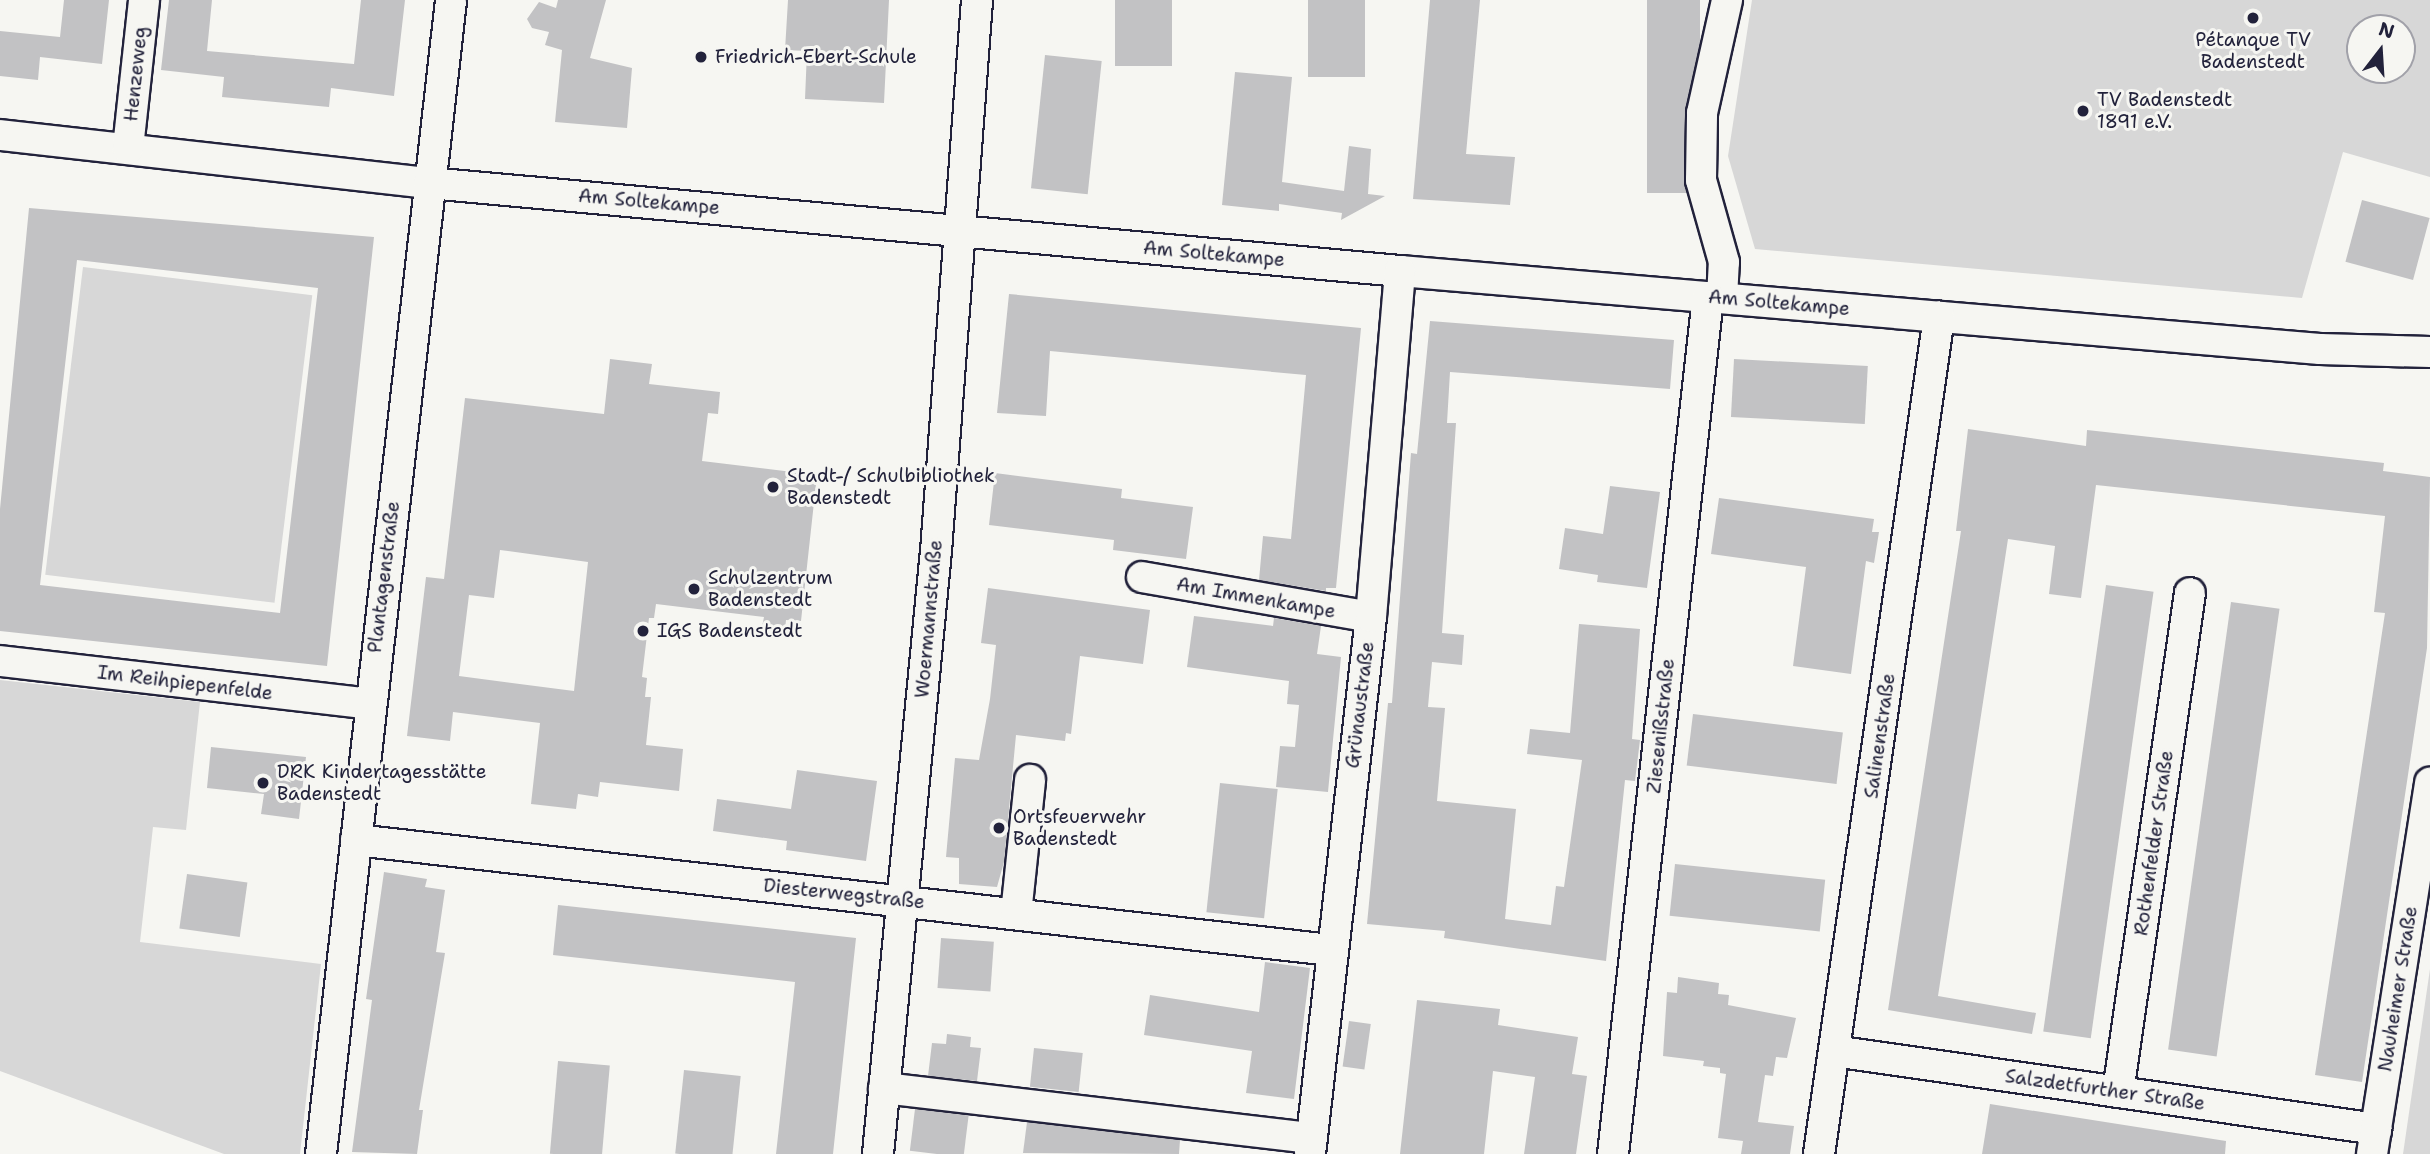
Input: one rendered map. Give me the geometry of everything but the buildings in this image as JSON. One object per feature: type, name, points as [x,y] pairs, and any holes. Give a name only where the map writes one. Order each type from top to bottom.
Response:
[{"type":"street","name":"Henzeweg","points":[[128,148],[144,0]]},
{"type":"street","name":"Plantagenstraße","points":[[321,1154],[369,704],[451,0]]},
{"type":"street","name":"Woermannstraße","points":[[878,1154],[961,231],[977,0]]},
{"type":"street","name":"Ziesenißstraße","points":[[1613,1154],[1715,298],[1724,262],[1701,180],[1702,113],[1727,0]]},
{"type":"street","name":"Am Soltekampe","points":[[0,135],[429,183],[1400,271],[2320,349],[2430,352]]},
{"type":"street","name":"Grünaustraße","points":[[884,1088],[1310,1146],[1371,618],[1400,271]]},
{"type":"street","name":"Salinenstraße","points":[[1819,1154],[1939,317]]},
{"type":"street","name":"Am Immenkampe","points":[[1142,577],[1371,618]]},
{"type":"street","name":"Rothenfelder Straße","points":[[2118,1092],[2190,593]]},
{"type":"street","name":"Im Reihpiepenfelde","points":[[0,662],[369,704]]},
{"type":"street","points":[[1016,914],[1030,780]]},
{"type":"street","name":"Nauheimer Straße","points":[[2374,1141],[2430,783]]},
{"type":"street","name":"Diesterwegstraße","points":[[356,840],[1331,950]]},
{"type":"street","name":"Salzdetfurther Straße","points":[[1834,1051],[2118,1092],[2374,1141]]},
{"type":"shaded area","name":"TV Badenstedt 1891 e.V.","points":[[1752,0],[2430,0],[2430,177],[2343,152],[2302,298],[1755,249],[1728,156]]},
{"type":"shaded area","points":[[83,267],[312,295],[274,603],[45,575]]},
{"type":"shaded area","points":[[0,680],[200,702],[186,830],[153,827],[140,942],[321,964],[300,1154],[224,1154],[0,1071]]},
{"type":"shaded area","points":[[2430,969],[2430,1154],[2403,1154]]},
{"type":"place","name":"Pétanque TV Badenstedt","points":[[2253,18]]},
{"type":"place","name":"Friedrich-Ebert-Schule","points":[[701,57]]},
{"type":"place","name":"TV Badenstedt 1891 e.V.","points":[[2083,111]]},
{"type":"place","name":"Stadt-/ Schulbibliothek Badenstedt","points":[[773,487]]},
{"type":"place","name":"Schulzentrum Badenstedt","points":[[694,589]]},
{"type":"place","name":"IGS Badenstedt","points":[[643,631]]},
{"type":"place","name":"DRK Kindertagesstätte Badenstedt","points":[[263,783]]},
{"type":"place","name":"Ortsfeuerwehr Badenstedt","points":[[999,828]]}]
